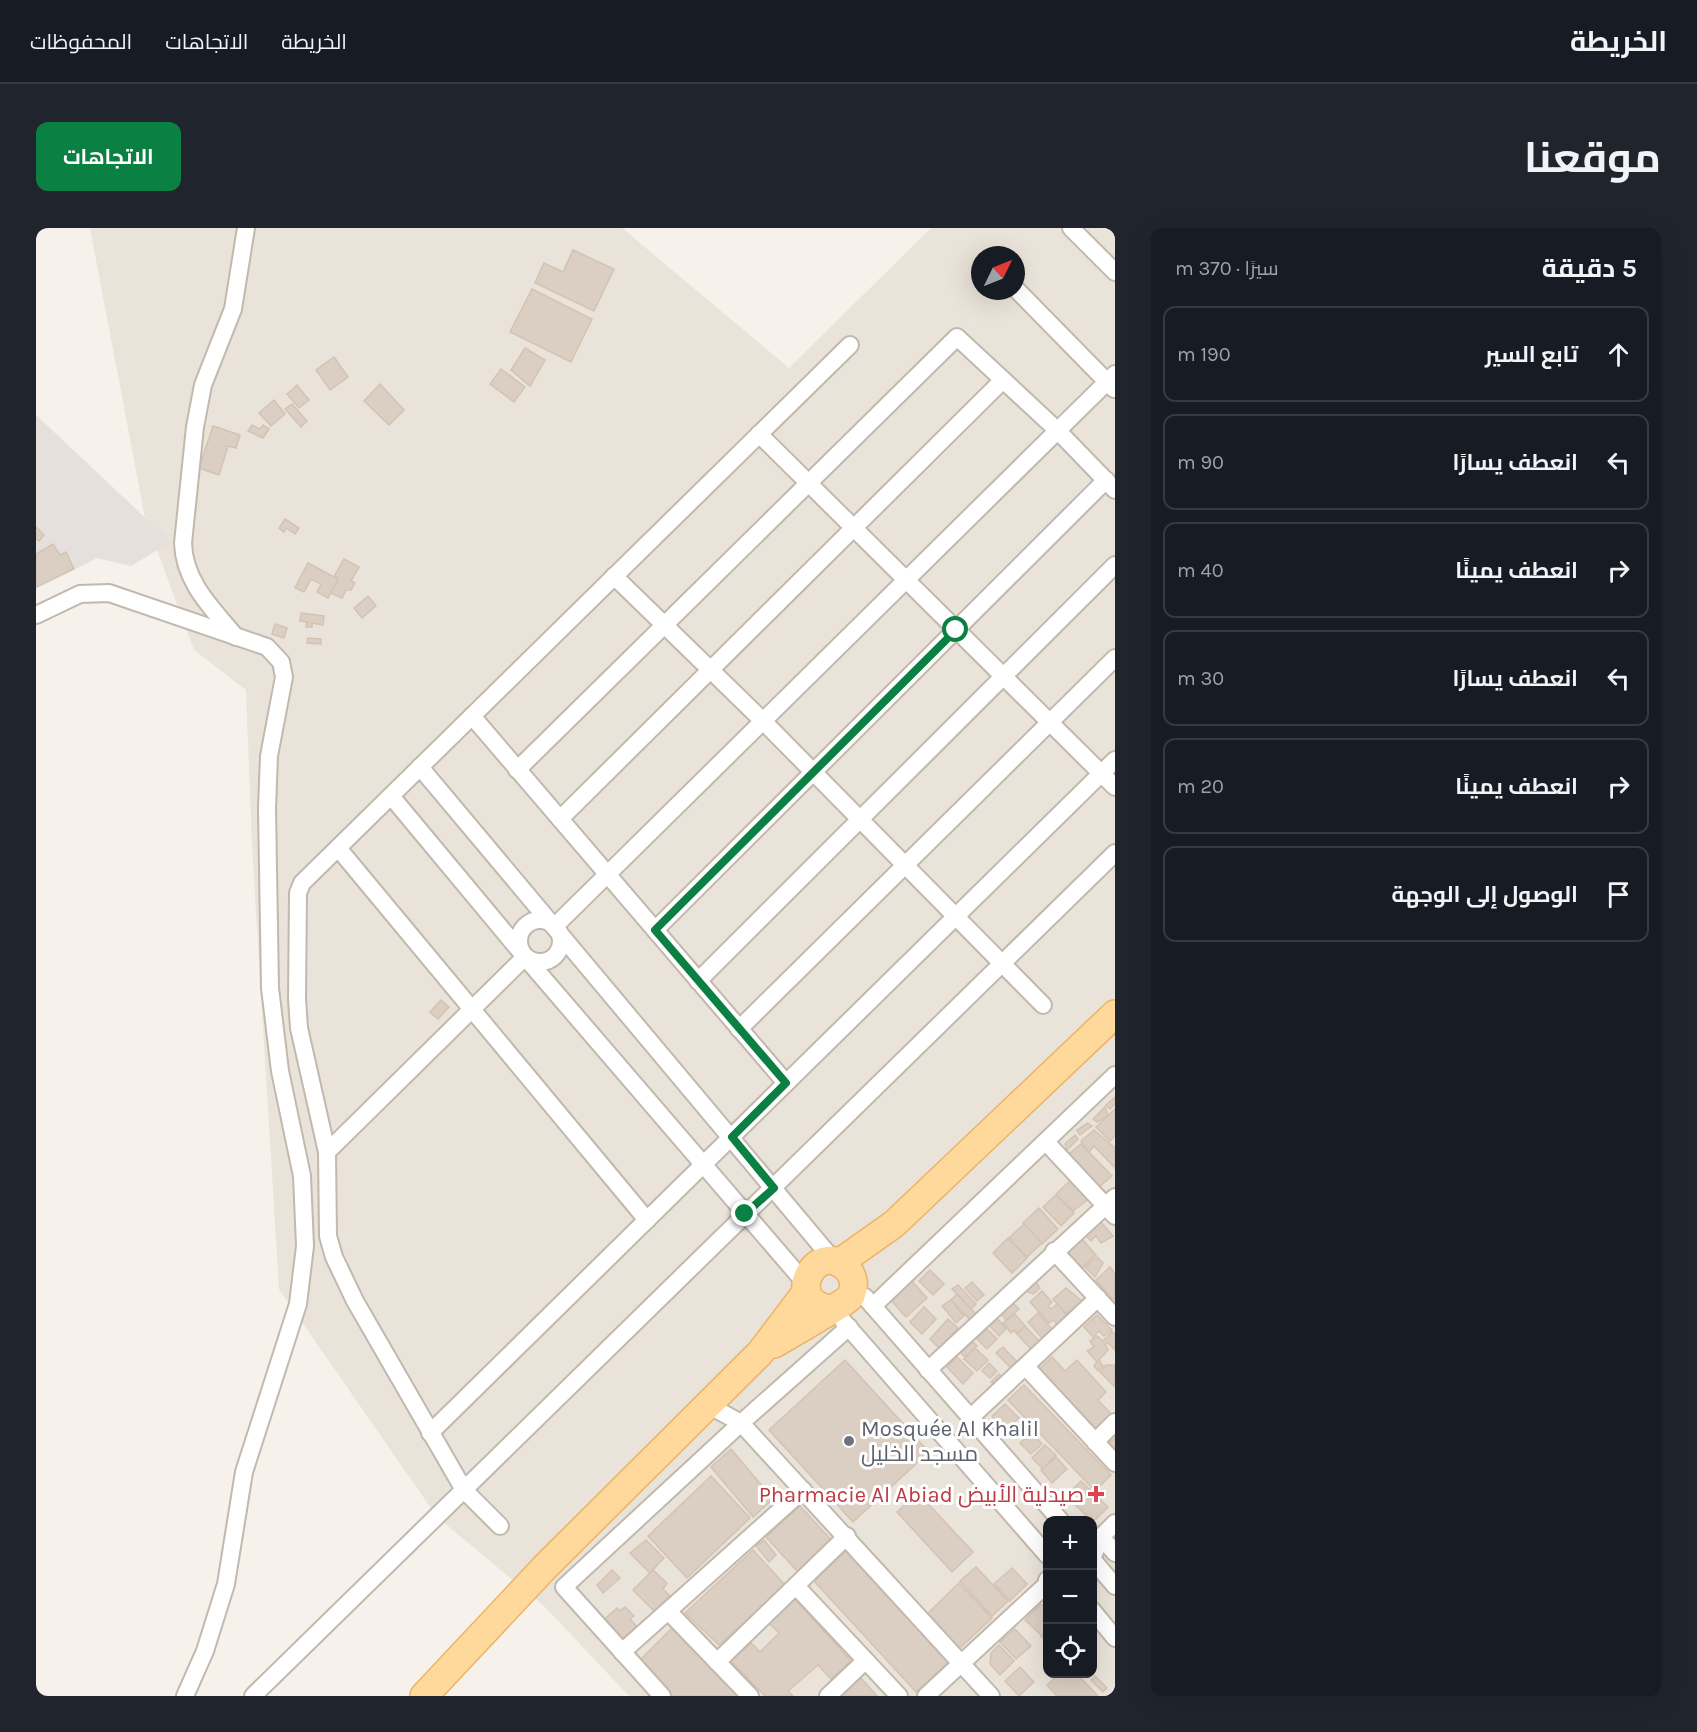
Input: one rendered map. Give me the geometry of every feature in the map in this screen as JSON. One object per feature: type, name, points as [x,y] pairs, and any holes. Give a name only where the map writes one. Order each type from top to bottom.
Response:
[{"type":"main road","points":[[845,1272],[1115,1014]]},
{"type":"main road","points":[[424,1696],[545,1567],[760,1353],[806,1288],[812,1269],[818,1264],[845,1272]]},
{"type":"main road","points":[[760,1353],[837,1315],[848,1301],[845,1272]]},
{"type":"main road","points":[[806,1288],[815,1304],[837,1315]]},
{"type":"street","points":[[236,637],[190,579],[184,562],[183,543],[195,426],[203,385],[232,309],[246,228]]},
{"type":"street","points":[[1071,228],[1115,272]]},
{"type":"street","points":[[555,926],[1058,430],[1112,382],[1025,299]]},
{"type":"street","points":[[517,770],[957,337],[1058,430],[1111,485],[956,630],[655,930]]},
{"type":"street","points":[[501,1526],[464,1490],[355,1301],[334,1257],[328,1236],[327,1152],[299,1028],[298,893],[302,883],[850,345]]},
{"type":"street","points":[[560,819],[1003,380]]},
{"type":"street","points":[[759,434],[1115,787]]},
{"type":"street","points":[[698,981],[1115,565]]},
{"type":"street","points":[[615,576],[764,721],[1043,1005]]},
{"type":"street","points":[[36,615],[80,594],[109,593],[267,647],[277,656],[284,671],[269,756],[267,808],[270,988],[280,1071],[302,1176],[305,1246],[298,1304],[244,1472],[226,1584],[205,1651],[185,1696]]},
{"type":"street","points":[[739,1029],[1115,658]]},
{"type":"street","points":[[472,716],[786,1083]]},
{"type":"street","points":[[430,1432],[1115,760]]},
{"type":"street","points":[[420,767],[873,1306],[1056,1516]]},
{"type":"street","points":[[391,796],[806,1288]]},
{"type":"street","points":[[338,848],[647,1220]]},
{"type":"street","points":[[254,1696],[1115,852]]},
{"type":"street","points":[[537,920],[543,920],[555,926],[561,940],[557,954],[552,959],[538,963],[525,957],[518,945],[520,931],[524,926],[537,920]]},
{"type":"street","points":[[327,1152],[525,957]]},
{"type":"street","points":[[873,1306],[1115,1075]]},
{"type":"street","points":[[928,1370],[1054,1251],[1112,1207],[1046,1142]]},
{"type":"street","points":[[1054,1251],[1115,1317]]},
{"type":"street","points":[[970,1418],[1098,1298]]},
{"type":"street","points":[[564,1587],[741,1423],[837,1315],[1043,1551]]},
{"type":"street","points":[[1026,1367],[1115,1463]]},
{"type":"street","points":[[708,1405],[741,1423],[847,1536],[991,1696]]},
{"type":"street","points":[[1095,1442],[1115,1422]]},
{"type":"street","points":[[622,1652],[803,1490]]},
{"type":"street","points":[[1097,1537],[1115,1523]]},
{"type":"street","points":[[717,1662],[847,1536]]},
{"type":"street","points":[[1097,1539],[1115,1553]]},
{"type":"street","points":[[1097,1565],[1115,1586]]},
{"type":"street","points":[[545,1567],[662,1696]]},
{"type":"street","points":[[796,1586],[899,1696]]},
{"type":"street","points":[[926,1696],[1043,1587]]},
{"type":"street","points":[[669,1612],[750,1696]]},
{"type":"street","points":[[1097,1616],[1115,1638]]},
{"type":"street","points":[[828,1696],[865,1661]]},
{"type":"shaded area","points":[[90,228],[622,228],[789,368],[931,228],[1115,228],[1115,1696],[629,1696],[544,1606],[437,1517],[279,1289],[252,846],[246,690],[194,650],[145,518]]},
{"type":"shaded area","points":[[36,415],[171,542],[131,566],[97,558],[36,589]]},
{"type":"building","points":[[573,250],[614,269],[594,311],[535,283],[544,263],[563,272]]},
{"type":"building","points":[[532,289],[592,319],[571,362],[510,332]]},
{"type":"building","points":[[525,348],[545,360],[530,386],[511,370]]},
{"type":"building","points":[[334,357],[348,377],[330,390],[316,370]]},
{"type":"building","points":[[501,369],[525,387],[514,402],[490,384]]},
{"type":"building","points":[[380,384],[404,410],[389,425],[364,401]]},
{"type":"building","points":[[297,385],[309,400],[299,408],[287,394]]},
{"type":"building","points":[[274,400],[285,414],[271,426],[259,413]]},
{"type":"building","points":[[292,404],[307,421],[301,427],[285,409]]},
{"type":"building","points":[[252,425],[260,429],[263,425],[269,429],[263,438],[248,431]]},
{"type":"building","points":[[213,426],[240,435],[236,448],[228,446],[219,475],[199,468]]},
{"type":"building","points":[[285,519],[299,528],[295,534],[286,528],[284,532],[279,528]]},
{"type":"building","points":[[36,527],[44,535],[39,541],[36,539]]},
{"type":"building","points":[[53,544],[60,555],[66,552],[74,569],[36,587],[36,554]]},
{"type":"building","points":[[344,559],[359,567],[351,581],[355,583],[351,590],[346,590],[342,598],[330,593],[338,579],[335,575]]},
{"type":"building","points":[[308,563],[338,579],[328,598],[317,592],[321,584],[311,579],[304,592],[295,588]]},
{"type":"building","points":[[368,596],[376,606],[362,618],[354,608]]},
{"type":"building","points":[[301,613],[324,616],[323,625],[312,623],[312,627],[306,627],[307,622],[300,621]]},
{"type":"building","points":[[275,624],[287,628],[284,638],[272,634]]},
{"type":"building","points":[[308,638],[321,639],[321,644],[307,643]]},
{"type":"building","points":[[441,1000],[449,1007],[438,1019],[430,1012]]},
{"type":"building","points":[[1115,1097],[1115,1104],[1110,1109],[1106,1105]]},
{"type":"building","points":[[1105,1107],[1108,1116],[1097,1122],[1093,1119]]},
{"type":"building","points":[[1115,1109],[1115,1136],[1110,1141],[1096,1127]]},
{"type":"building","points":[[1088,1123],[1092,1126],[1080,1135],[1077,1130]]},
{"type":"building","points":[[1094,1130],[1115,1148],[1115,1168],[1094,1146],[1089,1152],[1081,1141]]},
{"type":"building","points":[[1075,1135],[1078,1139],[1067,1150],[1065,1144]]},
{"type":"building","points":[[1081,1144],[1112,1176],[1100,1186],[1065,1157]]},
{"type":"building","points":[[1072,1179],[1090,1198],[1073,1211],[1056,1194]]},
{"type":"building","points":[[1056,1195],[1074,1213],[1061,1226],[1043,1207]]},
{"type":"building","points":[[1039,1208],[1058,1229],[1042,1244],[1023,1223]]},
{"type":"building","points":[[1100,1221],[1113,1236],[1101,1243],[1096,1236],[1091,1241],[1086,1236]]},
{"type":"building","points":[[1024,1224],[1042,1243],[1027,1257],[1009,1238]]},
{"type":"building","points":[[1008,1238],[1027,1258],[1012,1273],[993,1253]]},
{"type":"building","points":[[1082,1239],[1096,1255],[1082,1268],[1068,1252]]},
{"type":"building","points":[[1097,1257],[1103,1263],[1095,1277],[1085,1267]]},
{"type":"building","points":[[1110,1267],[1115,1274],[1114,1301],[1096,1280]]},
{"type":"building","points":[[930,1270],[944,1284],[933,1295],[919,1281]]},
{"type":"building","points":[[911,1280],[927,1298],[906,1317],[890,1299]]},
{"type":"building","points":[[972,1282],[984,1295],[977,1301],[965,1288]]},
{"type":"building","points":[[1036,1282],[1040,1288],[1033,1294],[1026,1291]]},
{"type":"building","points":[[958,1285],[976,1304],[971,1309],[952,1289]]},
{"type":"building","points":[[1066,1288],[1083,1302],[1066,1314],[1053,1299]]},
{"type":"building","points":[[1042,1291],[1052,1302],[1048,1306],[1051,1309],[1057,1304],[1068,1316],[1059,1326],[1053,1320],[1049,1323],[1030,1302]]},
{"type":"building","points":[[957,1294],[976,1314],[970,1320],[951,1300]]},
{"type":"building","points":[[951,1300],[964,1316],[956,1323],[942,1306]]},
{"type":"building","points":[[1014,1304],[1019,1309],[1006,1320],[1001,1314]]},
{"type":"building","points":[[924,1307],[936,1319],[922,1334],[910,1322]]},
{"type":"building","points":[[1038,1313],[1052,1329],[1042,1338],[1028,1322]]},
{"type":"building","points":[[1015,1314],[1025,1326],[1017,1334],[1014,1330],[1011,1333],[1003,1323]]},
{"type":"building","points":[[1097,1315],[1112,1330],[1104,1336],[1099,1331],[1093,1337],[1084,1327]]},
{"type":"building","points":[[948,1319],[958,1328],[939,1348],[930,1339]]},
{"type":"building","points":[[998,1319],[1006,1329],[999,1336],[990,1326]]},
{"type":"building","points":[[1025,1326],[1041,1343],[1033,1351],[1017,1334]]},
{"type":"building","points":[[987,1329],[997,1339],[987,1349],[977,1339]]},
{"type":"building","points":[[1112,1332],[1115,1334],[1115,1350],[1108,1343],[1105,1344],[1108,1350],[1099,1360],[1103,1366],[1098,1371],[1094,1366],[1097,1362],[1087,1351],[1094,1347],[1090,1341],[1097,1336],[1103,1341]]},
{"type":"building","points":[[973,1342],[977,1346],[965,1357],[961,1353]]},
{"type":"building","points":[[1003,1347],[1017,1362],[1011,1368],[996,1353]]},
{"type":"building","points":[[975,1348],[988,1360],[977,1371],[964,1359]]},
{"type":"building","points":[[957,1357],[973,1373],[963,1384],[947,1367]]},
{"type":"building","points":[[1052,1357],[1065,1371],[1077,1360],[1106,1392],[1098,1400],[1114,1417],[1096,1433],[1039,1369]]},
{"type":"building","name":"Mosquée Al Khalil مسجد الخليل","points":[[845,1360],[929,1452],[853,1522],[769,1430]]},
{"type":"building","points":[[989,1363],[997,1371],[990,1378],[982,1371]]},
{"type":"building","points":[[1106,1365],[1115,1365],[1114,1386],[1100,1372]]},
{"type":"building","points":[[999,1374],[1004,1379],[997,1387],[991,1382]]},
{"type":"building","points":[[1024,1385],[1111,1475],[1095,1491],[1008,1400]]},
{"type":"building","points":[[1005,1404],[1019,1418],[1005,1431],[992,1416]]},
{"type":"building","points":[[1032,1433],[1042,1444],[1031,1454],[1020,1443]]},
{"type":"building","points":[[1115,1438],[1115,1455],[1106,1446]]},
{"type":"building","points":[[1045,1445],[1056,1455],[1043,1469],[1032,1458]]},
{"type":"building","points":[[731,1449],[773,1499],[753,1517],[711,1467]]},
{"type":"building","points":[[1056,1457],[1067,1469],[1052,1483],[1041,1470]]},
{"type":"building","points":[[711,1476],[750,1518],[687,1578],[648,1536]]},
{"type":"building","points":[[1081,1481],[1108,1507],[1097,1518],[1097,1516],[1087,1516],[1066,1496]]},
{"type":"building","points":[[918,1493],[973,1552],[952,1572],[897,1512]]},
{"type":"building","points":[[800,1506],[832,1541],[798,1572],[766,1537]]},
{"type":"building","points":[[646,1540],[664,1558],[650,1573],[630,1553]]},
{"type":"building","points":[[764,1540],[776,1555],[769,1562],[756,1546]]},
{"type":"building","points":[[753,1550],[785,1585],[719,1645],[685,1613]]},
{"type":"building","points":[[846,1551],[949,1662],[916,1692],[814,1581]]},
{"type":"building","points":[[976,1567],[1008,1601],[992,1616],[960,1581]]},
{"type":"building","points":[[1012,1568],[1027,1584],[1010,1601],[994,1584]]},
{"type":"building","points":[[612,1570],[620,1578],[603,1593],[597,1585]]},
{"type":"building","points":[[653,1570],[667,1583],[663,1589],[670,1596],[654,1611],[633,1590]]},
{"type":"building","points":[[959,1583],[992,1618],[959,1649],[927,1614]]},
{"type":"building","points":[[792,1596],[851,1661],[831,1679],[818,1665],[788,1691],[793,1696],[765,1696],[731,1661],[751,1643],[760,1652],[779,1633],[766,1620]]},
{"type":"building","points":[[1041,1604],[1043,1606],[1042,1636],[1025,1620]]},
{"type":"building","points":[[625,1607],[634,1616],[630,1619],[638,1628],[619,1644],[600,1623],[617,1608],[620,1611]]},
{"type":"building","points":[[673,1627],[740,1696],[667,1696],[636,1664]]},
{"type":"building","points":[[1015,1629],[1031,1646],[1016,1659],[1000,1642]]},
{"type":"building","points":[[999,1645],[1014,1661],[1000,1675],[990,1664],[991,1653]]},
{"type":"building","points":[[1020,1667],[1034,1682],[1019,1696],[1005,1681]]},
{"type":"building","points":[[861,1678],[877,1696],[840,1696]]},
{"type":"building","points":[[1055,1678],[1081,1678],[1098,1696],[1057,1696],[1047,1685]]},
{"type":"building","points":[[1097,1678],[1107,1688],[1103,1692],[1091,1680]]},
{"type":"place","name":"Mosquée Al Khalil مسجد الخليل","points":[[849,1441]]},
{"type":"place","name":"Pharmacie Al Abiad صيدلية الأبيض","points":[[1096,1494]]},
{"type":"route","points":[[745,1214],[774,1188],[732,1137],[786,1083],[655,930],[956,630]]}]
